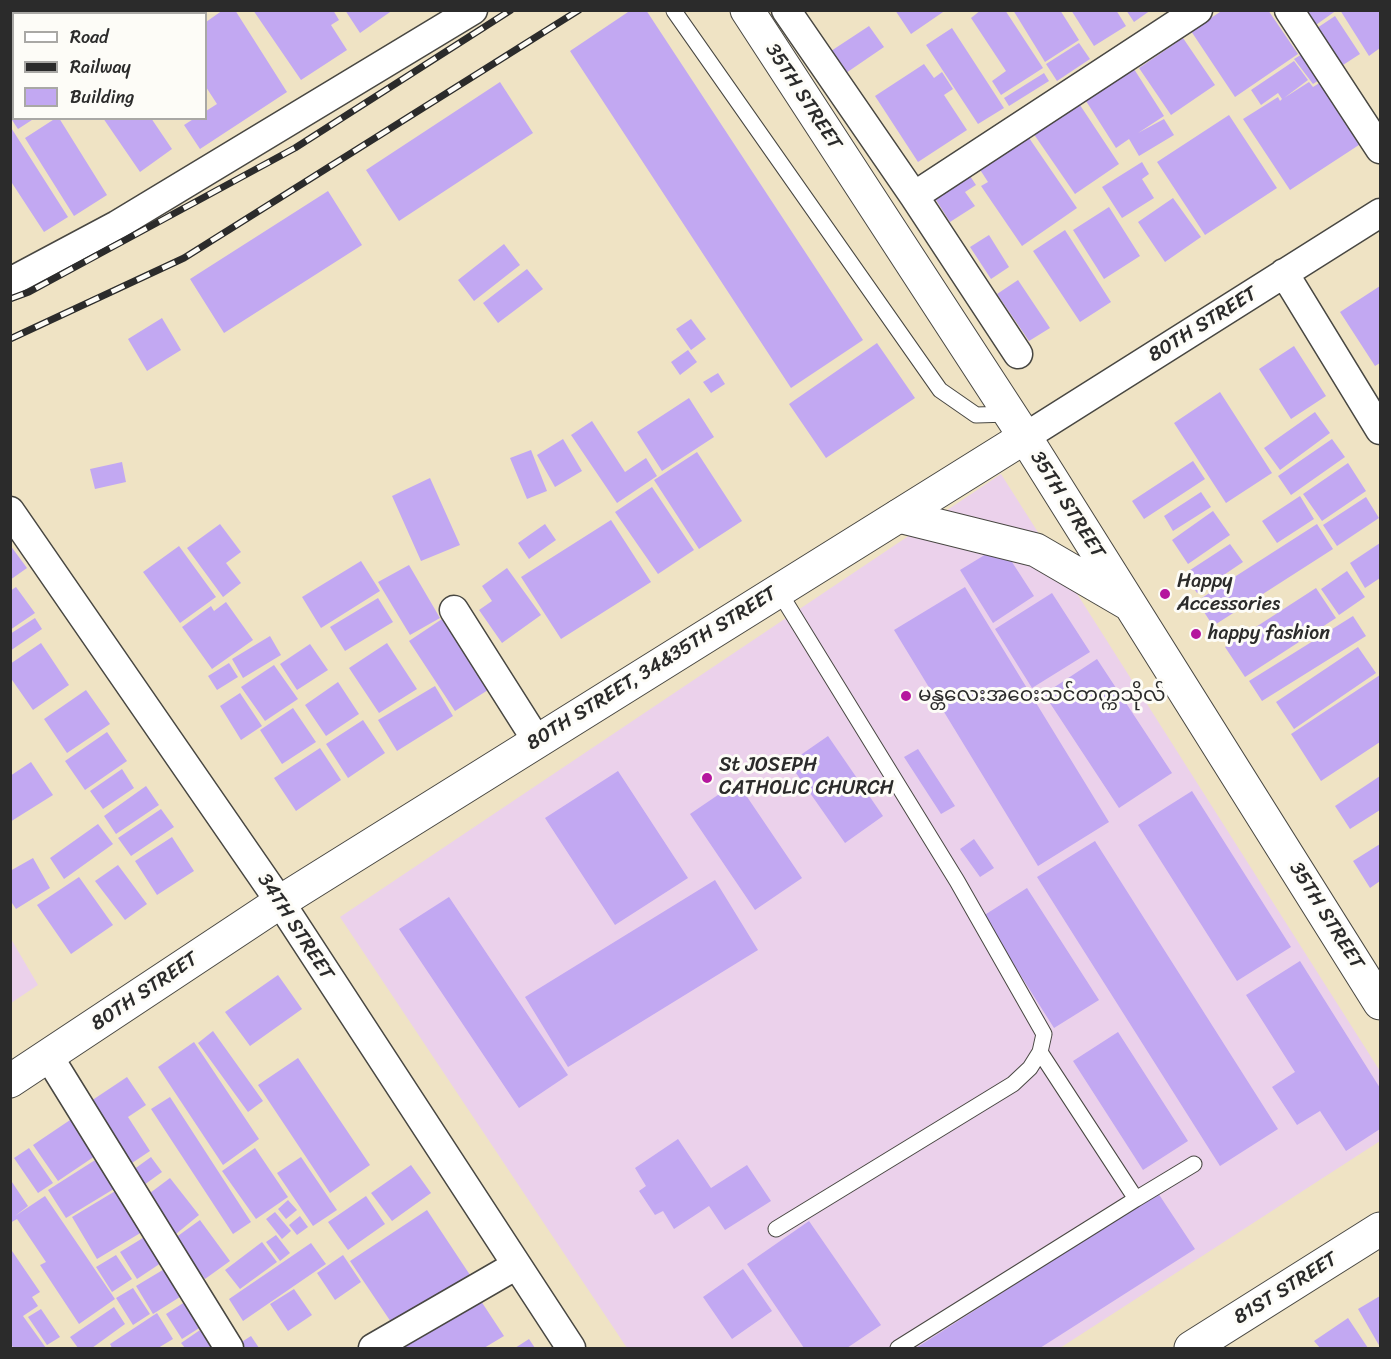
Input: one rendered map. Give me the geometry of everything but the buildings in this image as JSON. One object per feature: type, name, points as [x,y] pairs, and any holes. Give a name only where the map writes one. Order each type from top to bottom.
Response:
[{"type":"main road","name":"35TH STREET","points":[[747,10],[1010,414],[1380,1004]]},
{"type":"main road","name":"80TH STREET, 34&35TH STREET","points":[[280,902],[899,516],[1010,414]]},
{"type":"main road","points":[[899,516],[1036,550],[1131,606]]},
{"type":"main road","name":"80TH STREET","points":[[10,1081],[280,902]]},
{"type":"main road","name":"81ST STREET","points":[[1210,1343],[1380,1229]]},
{"type":"street","points":[[10,282],[117,225],[473,10]]},
{"type":"street","points":[[786,10],[914,196],[1018,354]]},
{"type":"street","points":[[914,196],[1198,10]]},
{"type":"street","points":[[1288,10],[1380,149]]},
{"type":"street","name":"80TH STREET","points":[[1010,414],[1284,273],[1380,213]]},
{"type":"street","points":[[1284,273],[1380,430]]},
{"type":"street","name":"34TH STREET","points":[[10,511],[280,902],[515,1266],[571,1348]]},
{"type":"street","points":[[453,610],[537,741]]},
{"type":"street","points":[[49,1057],[229,1348]]},
{"type":"street","points":[[373,1348],[515,1266]]},
{"type":"lane","points":[[674,11],[940,390],[976,415],[1010,414]]},
{"type":"lane","points":[[776,1229],[1013,1084],[1030,1068],[1040,1052],[1044,1034],[957,881],[778,590]]},
{"type":"lane","points":[[1040,1052],[1136,1199]]},
{"type":"lane","points":[[898,1348],[1194,1164]]},
{"type":"shaded area","name":"မန္တလေးအဝေးသင်တက္ကသိုလ်","points":[[1001,474],[1380,1071],[1380,1141],[1060,1348],[627,1348],[340,917]]},
{"type":"shaded area","points":[[11,939],[38,985],[10,1003]]},
{"type":"railway","points":[[10,299],[29,292],[295,148],[511,10]]},
{"type":"railway","points":[[10,339],[184,258],[579,10]]},
{"type":"place","name":"Happy Accessories","points":[[1165,594]]},
{"type":"place","name":"happy fashion","points":[[1196,634]]},
{"type":"place","name":"မန္တလေးအဝေးသင်တက္ကသိုလ်","points":[[906,696]]},
{"type":"place","name":"St JOSEPH CATHOLIC CHURCH","points":[[707,778]]}]
